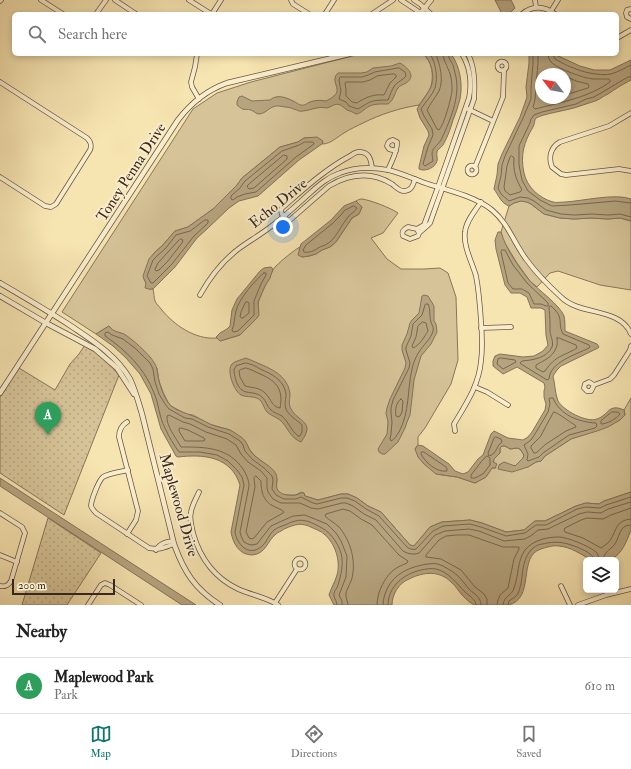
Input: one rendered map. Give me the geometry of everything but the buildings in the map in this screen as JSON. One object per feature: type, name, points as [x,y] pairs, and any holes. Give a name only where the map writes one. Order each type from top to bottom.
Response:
[{"type":"street","points":[[41,0],[60,12]]},
{"type":"street","points":[[97,12],[106,0]]},
{"type":"street","points":[[115,0],[133,12]]},
{"type":"street","points":[[189,0],[208,12]]},
{"type":"street","points":[[212,12],[221,0]]},
{"type":"street","points":[[291,0],[294,4],[306,12]]},
{"type":"street","points":[[326,12],[334,0]]},
{"type":"street","points":[[375,12],[393,0]]},
{"type":"street","points":[[401,0],[417,12]]},
{"type":"street","points":[[414,0],[429,12]]},
{"type":"street","points":[[422,12],[431,0]]},
{"type":"street","points":[[535,0],[536,7]]},
{"type":"street","points":[[525,12],[536,7],[551,11],[558,0]]},
{"type":"street","points":[[631,9],[627,10],[626,13],[628,18],[631,19]]},
{"type":"street","points":[[619,37],[631,30]]},
{"type":"street","points":[[197,56],[191,82],[192,87],[199,99]]},
{"type":"street","name":"Toney Penna Drive","points":[[0,393],[178,120],[188,108],[209,91],[218,86],[233,81],[340,56]]},
{"type":"street","points":[[463,56],[470,73],[468,109]]},
{"type":"street","points":[[418,231],[424,225],[440,188],[468,109],[474,99],[474,69],[469,56]]},
{"type":"street","points":[[475,166],[503,96],[504,70]]},
{"type":"street","points":[[0,82],[87,138],[91,144],[90,150],[56,204],[51,207],[45,206],[0,177]]},
{"type":"street","points":[[468,109],[493,121]]},
{"type":"street","points":[[631,113],[609,126],[560,142],[555,146],[550,156],[552,166],[561,174],[566,175],[619,169],[631,170]]},
{"type":"street","points":[[388,170],[396,151]]},
{"type":"street","points":[[372,168],[370,157],[362,152],[358,152],[340,161],[312,182],[280,210],[283,216],[290,220],[329,186],[350,177],[365,175],[377,177],[391,183],[403,191],[411,188],[415,180]]},
{"type":"street","name":"Echo Drive","points":[[200,295],[211,277],[225,261],[332,176],[357,168],[372,168],[399,173],[480,202],[493,210],[504,222],[526,259],[562,299],[571,305],[616,318],[625,324],[630,331]]},
{"type":"street","points":[[455,431],[454,424],[475,387],[481,361],[482,344],[478,287],[465,238],[465,230],[468,221],[480,202]]},
{"type":"street","name":"Maplewood Drive","points":[[0,283],[52,314],[96,343],[120,364],[134,388],[142,414],[174,543],[182,565],[192,580],[205,594],[220,605]]},
{"type":"street","name":"Maplewood Drive","points":[[0,296],[95,349],[106,357],[117,368],[136,398]]},
{"type":"street","points":[[481,328],[512,326]]},
{"type":"street","points":[[594,385],[610,379],[614,375],[631,346]]},
{"type":"street","points":[[475,387],[487,392],[508,405]]},
{"type":"street","points":[[127,422],[122,426],[119,436],[138,513],[136,520],[127,534]]},
{"type":"street","points":[[128,470],[106,475],[102,478],[99,482],[91,505],[92,510],[149,548],[156,550],[158,545],[174,543]]},
{"type":"street","points":[[199,492],[192,508],[190,518],[194,537],[208,566],[221,579],[244,592],[277,604],[297,569]]},
{"type":"street","points":[[0,513],[22,527],[25,531],[25,536],[10,583],[6,586],[0,586]]},
{"type":"street","points":[[0,555],[17,562]]},
{"type":"street","points":[[88,605],[101,585],[105,584],[110,585],[133,603],[141,605]]},
{"type":"street","points":[[561,586],[570,605]]},
{"type":"street","points":[[578,605],[606,595],[631,589]]},
{"type":"shaded area","points":[[352,56],[425,56],[432,68],[432,82],[430,88],[419,105],[377,117],[351,129],[328,143],[322,144],[323,142],[310,138],[304,138],[298,142],[280,147],[242,178],[213,209],[188,227],[175,231],[155,252],[147,266],[144,279],[149,289],[153,289],[156,303],[166,315],[179,326],[201,337],[217,338],[220,341],[240,335],[257,318],[258,302],[271,273],[278,264],[301,246],[299,249],[302,257],[316,254],[330,247],[336,242],[352,218],[359,214],[362,207],[356,201],[359,199],[380,204],[398,213],[383,233],[371,238],[387,259],[401,269],[440,268],[448,273],[456,297],[458,360],[451,384],[418,437],[418,445],[415,449],[436,474],[457,477],[475,483],[486,477],[492,468],[496,468],[494,459],[500,453],[500,448],[502,446],[510,449],[520,449],[524,455],[515,466],[499,465],[528,467],[541,461],[545,456],[571,439],[625,415],[624,410],[631,398],[631,492],[599,504],[586,503],[576,506],[545,521],[535,521],[524,530],[506,532],[470,520],[442,522],[430,527],[414,546],[410,545],[381,512],[348,494],[341,494],[318,500],[305,496],[304,493],[301,492],[296,495],[284,495],[279,493],[276,488],[277,479],[270,468],[255,456],[246,443],[230,430],[209,424],[193,415],[186,414],[171,406],[163,392],[159,381],[157,368],[123,334],[113,331],[109,326],[96,334],[62,312],[193,109],[217,93],[251,82]]},
{"type":"shaded area","points":[[521,201],[531,204],[544,214],[560,218],[620,218],[631,221],[631,290],[600,285],[558,271],[550,273],[537,287],[530,281],[517,263],[503,240],[501,232],[509,206]]},
{"type":"shaded area","points":[[85,345],[103,359],[119,375],[64,515],[0,473],[0,397],[19,368],[55,390],[70,364]]},
{"type":"shaded area","points":[[48,518],[101,553],[67,605],[22,605]]},
{"type":"water","points":[[495,0],[511,0],[515,8],[511,12],[501,12]]},
{"type":"water","points":[[425,56],[452,56],[459,70],[461,87],[460,99],[456,112],[449,132],[442,146],[437,151],[436,163],[427,170],[421,170],[419,167],[424,146],[429,135],[417,109],[428,93],[433,79],[431,65]]},
{"type":"water","points":[[529,56],[558,56],[580,66],[594,70],[610,70],[631,60],[631,80],[597,100],[536,118],[534,126],[525,143],[522,160],[524,173],[528,183],[538,195],[543,198],[556,202],[624,197],[631,199],[631,221],[620,218],[560,218],[544,214],[527,202],[521,201],[509,206],[502,201],[494,189],[498,164],[520,117],[527,97],[526,87]]},
{"type":"water","points":[[400,63],[410,72],[411,77],[409,80],[399,87],[393,99],[388,104],[373,105],[358,114],[347,110],[338,104],[327,108],[302,111],[289,107],[276,106],[262,114],[257,114],[251,110],[243,109],[237,105],[239,97],[242,96],[252,101],[270,100],[275,97],[281,97],[294,101],[299,105],[305,105],[309,102],[320,100],[326,101],[337,91],[335,79],[338,73],[361,73],[367,72],[373,68],[391,66]]},
{"type":"water","points":[[317,137],[323,141],[322,144],[299,160],[258,196],[239,201],[229,208],[197,238],[175,267],[153,289],[145,288],[146,283],[143,276],[149,259],[175,231],[188,227],[213,209],[242,178],[280,147],[298,142],[304,138]]},
{"type":"water","points":[[356,201],[362,207],[359,214],[352,218],[336,242],[330,247],[316,254],[302,257],[298,255],[301,244],[331,220],[344,206]]},
{"type":"water","points":[[498,232],[501,232],[509,251],[529,280],[562,312],[564,316],[565,331],[597,344],[599,347],[561,366],[557,370],[553,376],[558,401],[570,412],[587,419],[597,419],[609,410],[615,408],[624,410],[625,415],[620,420],[608,427],[571,439],[545,456],[541,461],[512,472],[498,469],[499,465],[504,462],[515,466],[524,455],[520,449],[510,449],[502,446],[500,448],[500,453],[493,462],[497,464],[495,468],[492,468],[486,477],[475,483],[457,477],[436,474],[418,457],[415,449],[418,445],[423,446],[449,464],[455,471],[463,474],[468,472],[483,455],[491,434],[494,431],[508,438],[523,440],[528,437],[545,410],[546,404],[544,397],[544,383],[517,367],[503,374],[493,366],[495,356],[500,354],[523,357],[534,356],[543,351],[548,345],[545,310],[541,308],[531,308],[527,297],[520,293],[511,293],[505,285],[496,249],[495,240]]},
{"type":"water","points":[[271,267],[273,269],[270,278],[258,302],[259,315],[257,318],[240,335],[220,341],[216,337],[230,326],[232,310],[237,299],[260,271],[264,268]]},
{"type":"water","points":[[422,296],[428,296],[434,306],[434,321],[437,332],[431,344],[421,356],[414,380],[410,415],[405,428],[398,442],[385,454],[382,454],[378,449],[387,434],[387,408],[406,363],[402,345],[410,323],[419,313]]},
{"type":"water","points":[[109,326],[124,334],[144,350],[156,366],[160,384],[167,401],[171,406],[212,425],[230,430],[243,439],[253,454],[274,471],[277,477],[277,489],[282,494],[296,495],[304,493],[305,496],[318,500],[341,494],[348,494],[381,512],[410,545],[414,546],[430,527],[442,522],[470,520],[506,532],[524,530],[535,521],[545,521],[576,506],[586,503],[599,504],[631,492],[631,530],[624,547],[615,557],[586,557],[571,549],[557,546],[541,549],[534,553],[527,568],[522,595],[516,601],[508,605],[475,605],[470,603],[446,578],[441,575],[431,573],[414,577],[402,583],[395,593],[392,605],[334,605],[329,595],[337,575],[338,558],[334,547],[328,538],[322,532],[309,526],[302,524],[295,525],[277,533],[263,550],[257,554],[252,555],[240,551],[233,540],[231,532],[240,485],[236,475],[230,468],[215,459],[197,456],[176,456],[161,429],[151,394],[140,374],[113,346],[96,334]]},
{"type":"water","points":[[246,358],[265,366],[280,375],[286,383],[290,394],[290,407],[294,414],[307,426],[307,430],[301,442],[294,438],[280,420],[267,412],[259,399],[238,393],[230,375],[230,367],[235,362]]},
{"type":"water","points":[[0,478],[196,605],[182,605],[0,486]]},
{"type":"place","name":"Maplewood Park","points":[[48,435]]}]
